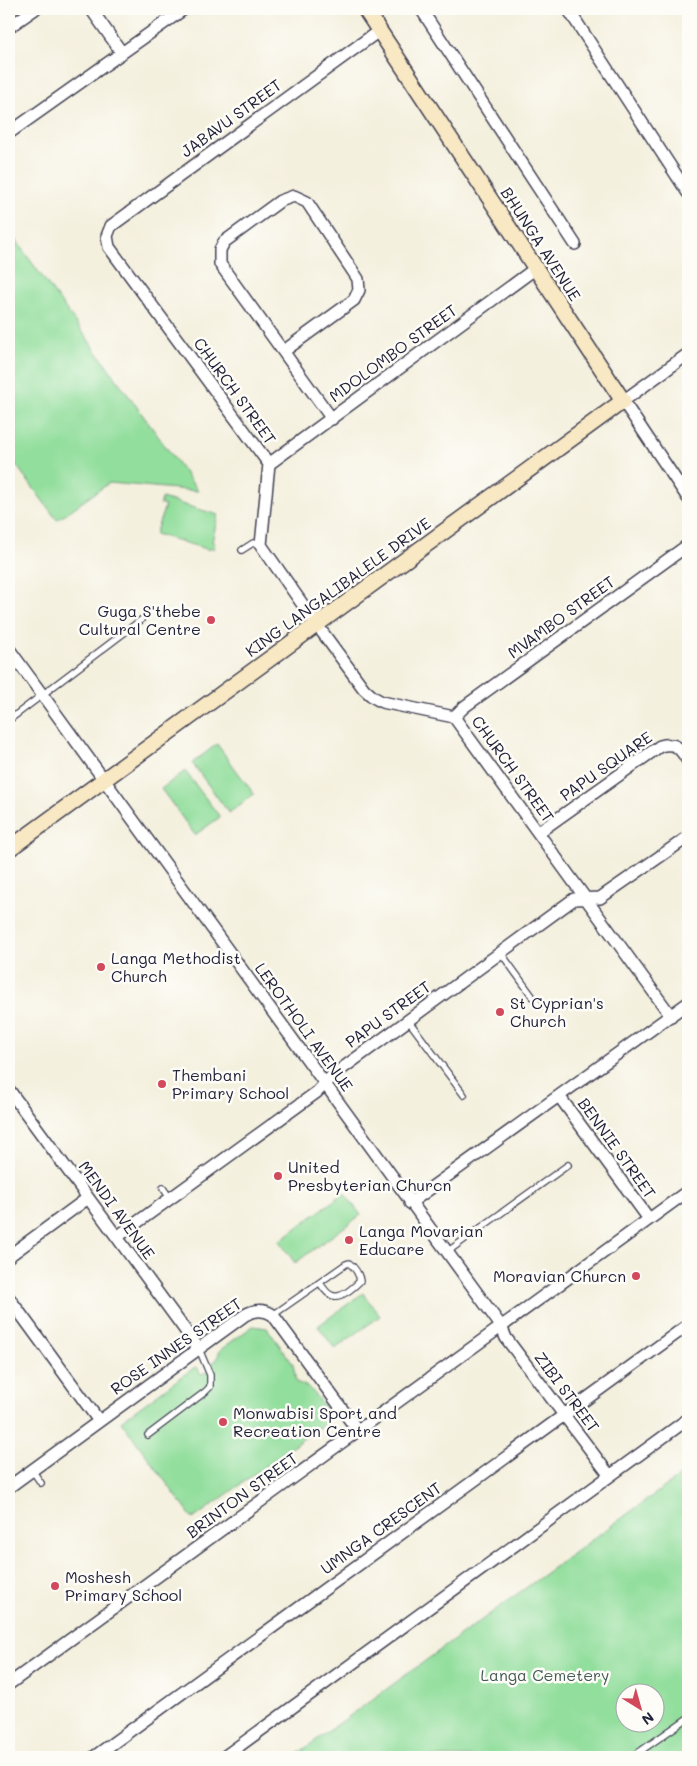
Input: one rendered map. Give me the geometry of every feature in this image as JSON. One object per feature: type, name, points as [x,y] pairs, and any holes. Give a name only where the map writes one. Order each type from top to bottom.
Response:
[{"type":"street","points":[[9,27],[35,9]]},
{"type":"street","points":[[91,9],[122,53]]},
{"type":"street","points":[[9,133],[184,9]]},
{"type":"street","name":"BHUNGA AVENUE","points":[[365,9],[688,498]]},
{"type":"street","name":"BHUNGA AVENUE","points":[[421,9],[576,244]]},
{"type":"street","points":[[568,9],[688,192]]},
{"type":"street","name":"JABAVU STREET","points":[[107,236],[111,226],[380,30]]},
{"type":"street","points":[[284,351],[354,300],[359,290],[358,279],[307,202],[294,196],[280,201],[224,242],[220,250],[220,264],[332,419]]},
{"type":"street","name":"CHURCH STREET","points":[[107,236],[110,247],[269,464],[261,545],[317,625],[364,690],[373,697],[382,702],[454,717],[671,1016]]},
{"type":"street","name":"MDOLOMBO STREET","points":[[269,464],[536,268]]},
{"type":"street","name":"KING LANGALIBALELE DRIVE","points":[[9,848],[688,354]]},
{"type":"street","name":"MVAMBO STREET","points":[[454,717],[464,707],[688,545]]},
{"type":"street","name":"LEROTHOLI AVENUE","points":[[9,649],[410,1203],[502,1326]]},
{"type":"street","name":"PAPU SQUARE","points":[[539,832],[660,746],[668,744],[676,746],[688,761]]},
{"type":"street","name":"PAPU STREET","points":[[117,1237],[317,1092],[332,1076],[574,899],[600,898],[688,838]]},
{"type":"street","name":"BENNIE STREET","points":[[410,1203],[688,1003]]},
{"type":"street","name":"MENDI AVENUE","points":[[9,1090],[199,1349]]},
{"type":"street","name":"BENNIE STREET","points":[[559,1096],[650,1219]]},
{"type":"street","name":"BRINTON STREET","points":[[9,1684],[688,1191]]},
{"type":"street","points":[[9,1256],[88,1198]]},
{"type":"street","points":[[9,1298],[99,1421]]},
{"type":"street","name":"ROSE INNES STREET","points":[[9,1487],[251,1311],[264,1310],[273,1315]]},
{"type":"street","points":[[273,1315],[358,1431]]},
{"type":"street","name":"UMNGA CRESCENT","points":[[94,1757],[688,1325]]},
{"type":"street","name":"ZIBI STREET","points":[[502,1326],[506,1338],[610,1476]]},
{"type":"street","points":[[224,1757],[688,1419]]},
{"type":"lane","points":[[242,550],[253,543],[261,545]]},
{"type":"lane","points":[[9,720],[140,620]]},
{"type":"lane","points":[[501,953],[538,1004]]},
{"type":"lane","points":[[408,1020],[464,1095]]},
{"type":"lane","points":[[447,1252],[568,1165]]},
{"type":"lane","points":[[163,1188],[170,1198]]},
{"type":"lane","points":[[273,1315],[349,1263],[360,1276],[360,1281],[356,1285],[335,1296],[329,1295],[320,1283]]},
{"type":"lane","points":[[148,1435],[210,1387],[210,1375],[199,1349]]},
{"type":"lane","points":[[32,1470],[41,1483]]},
{"type":"lane","points":[[632,1757],[688,1718]]},
{"type":"green space","points":[[9,231],[198,491],[109,483],[57,520],[16,465],[9,469]]},
{"type":"green space","points":[[162,498],[218,515],[212,542],[215,543],[213,549],[210,548],[210,550],[155,534],[165,506],[160,504]]},
{"type":"green space","points":[[217,744],[254,794],[229,813],[192,763]]},
{"type":"green space","points":[[185,771],[220,817],[195,835],[161,789]]},
{"type":"green space","points":[[344,1193],[361,1215],[295,1263],[279,1241]]},
{"type":"green space","points":[[363,1293],[380,1316],[335,1349],[318,1326]]},
{"type":"green space","name":"Monwabisi Sport and Recreation Centre","points":[[253,1326],[267,1328],[293,1364],[296,1382],[310,1388],[327,1411],[325,1423],[193,1519],[121,1421],[195,1367],[198,1368],[200,1374],[211,1371],[209,1364],[216,1361],[220,1350]]},
{"type":"green space","name":"Langa Cemetery","points":[[688,1470],[688,1757],[293,1757]]},
{"type":"place","name":"Guga S'thebe Cultural Centre","points":[[211,620]]},
{"type":"place","name":"Langa Methodist Church","points":[[101,967]]},
{"type":"place","name":"St Cyprian's Church","points":[[500,1012]]},
{"type":"place","name":"Thembani Primary School","points":[[162,1084]]},
{"type":"place","name":"United Presbyterian Churcn","points":[[278,1176]]},
{"type":"place","name":"Langa Movarian Educare","points":[[349,1240]]},
{"type":"place","name":"Moravian Churcn","points":[[636,1276]]},
{"type":"place","name":"Monwabisi Sport and Recreation Centre","points":[[223,1422]]},
{"type":"place","name":"Moshesh Primary School","points":[[55,1586]]}]
